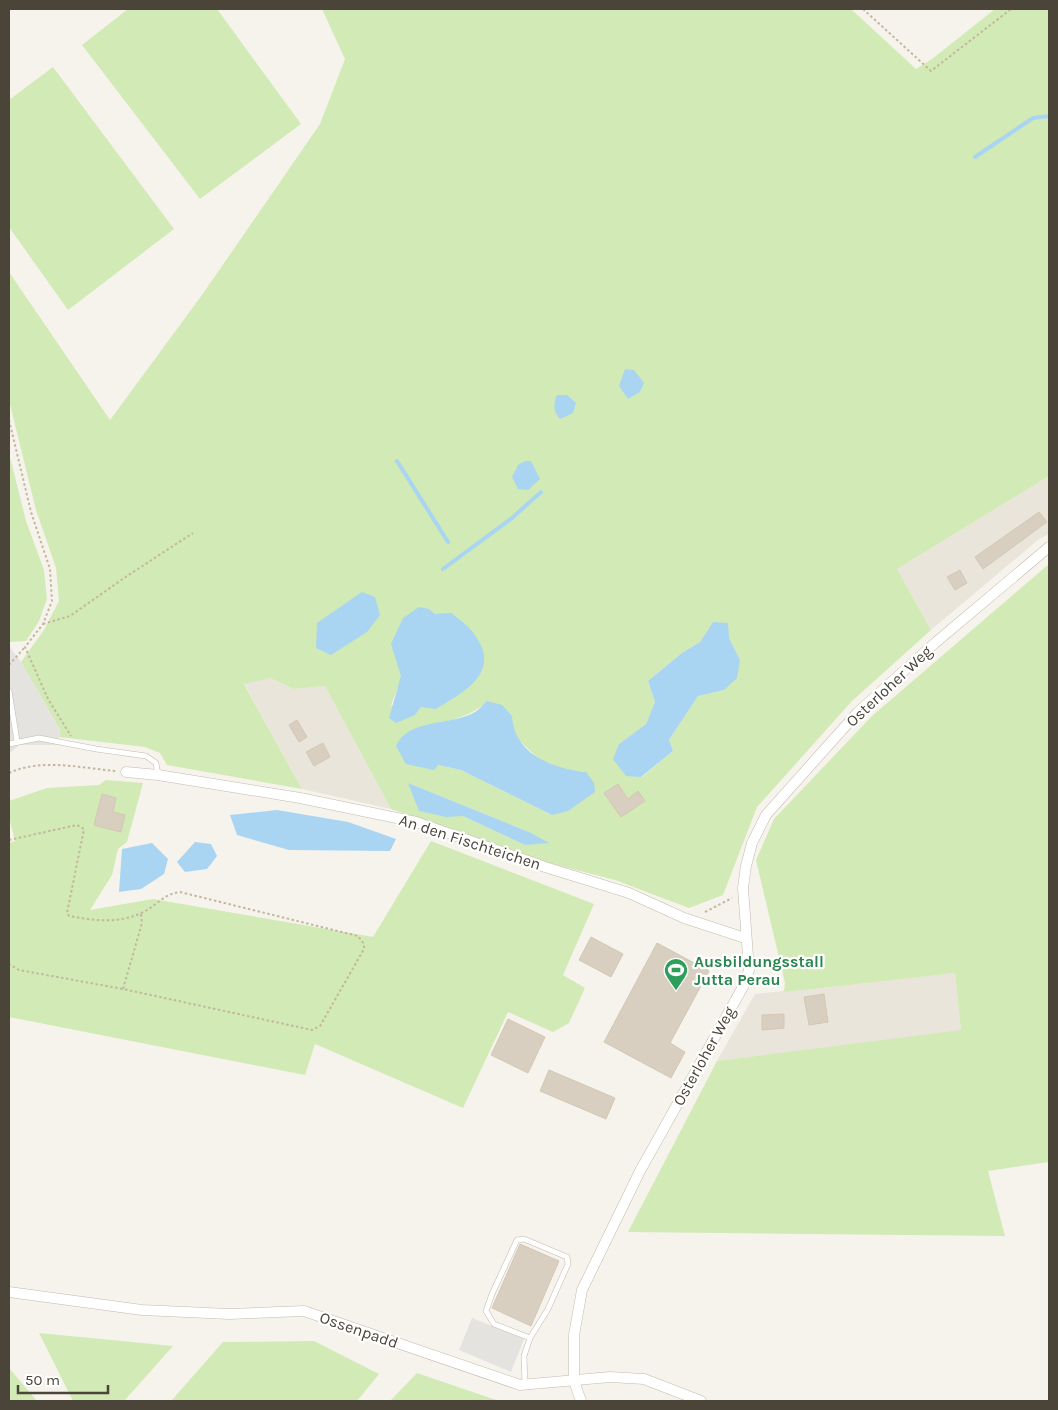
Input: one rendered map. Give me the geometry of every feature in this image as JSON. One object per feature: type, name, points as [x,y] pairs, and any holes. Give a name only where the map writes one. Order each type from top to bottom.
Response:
[{"type":"street","name":"Osterloher Weg","points":[[581,1401],[574,1381],[574,1335],[582,1290],[640,1171],[744,984],[749,970],[745,938],[743,888],[752,842],[766,815],[858,712],[935,643],[1049,547]]},
{"type":"street","name":"An den Fischteichen","points":[[126,772],[158,774],[300,798],[416,822],[545,867],[628,893],[684,918],[745,938]]},
{"type":"street","name":"Ossenpadd","points":[[9,1292],[142,1310],[228,1314],[304,1311],[520,1385],[610,1377],[644,1379],[701,1401]]},
{"type":"lane","points":[[9,691],[17,741]]},
{"type":"lane","points":[[9,744],[39,738],[146,756],[156,763],[158,774]]},
{"type":"lane","points":[[525,1385],[524,1356],[530,1338],[548,1309],[568,1264],[567,1257],[524,1239],[517,1240],[486,1311],[494,1324],[530,1338]]},
{"type":"path","points":[[863,9],[931,72],[1011,9]]},
{"type":"path","points":[[9,420],[31,512],[50,569],[52,601],[43,624],[9,665]]},
{"type":"path","points":[[43,624],[70,616],[193,533]]},
{"type":"path","points":[[25,647],[48,699],[79,746]]},
{"type":"path","points":[[10,773],[28,766],[45,764],[126,772]]},
{"type":"path","points":[[9,840],[35,832],[80,826],[84,832],[67,913],[69,916],[108,921],[141,914],[162,897],[180,892],[358,936],[364,944],[364,949],[320,1026],[312,1030],[123,989],[18,970],[9,964]]},
{"type":"path","points":[[684,918],[715,909],[743,888]]},
{"type":"path","points":[[123,989],[142,922],[141,914]]},
{"type":"shaded area","points":[[1049,476],[1049,534],[1039,539],[931,630],[897,569]]},
{"type":"shaded area","points":[[9,646],[21,662],[60,730],[57,745],[19,745],[9,754]]},
{"type":"shaded area","points":[[270,678],[294,689],[325,686],[391,809],[302,789],[244,683]]},
{"type":"shaded area","points":[[955,973],[961,1031],[717,1061],[755,994]]},
{"type":"shaded area","points":[[472,1318],[524,1339],[511,1372],[459,1350]]},
{"type":"green space","points":[[128,9],[217,9],[301,124],[200,199],[82,45]]},
{"type":"green space","points":[[322,9],[851,9],[916,69],[932,59],[995,9],[1049,9],[1049,476],[897,569],[931,630],[852,701],[757,807],[723,895],[689,908],[615,880],[549,863],[391,809],[325,686],[294,689],[270,678],[244,684],[302,789],[167,765],[160,753],[145,747],[59,737],[60,730],[21,662],[44,630],[59,601],[56,568],[36,510],[9,400],[9,272],[110,420],[202,295],[320,124],[345,59]],"holes":[[[429,609],[435,614],[421,707],[415,715],[391,705]],[[713,622],[729,638],[740,660],[724,690],[698,696],[669,740],[673,751],[642,777],[619,744],[646,724],[655,702],[648,681],[682,653],[700,642]],[[487,701],[513,728],[519,740],[542,762],[567,770],[586,772],[552,815],[461,770],[438,765],[412,730],[452,720],[479,708]],[[408,783],[529,832],[525,845],[463,816]]]},
{"type":"green space","points":[[53,67],[174,229],[68,310],[9,227],[9,100]]},
{"type":"green space","points":[[9,453],[26,521],[44,570],[47,599],[39,621],[26,641],[9,642]]},
{"type":"green space","points":[[1049,564],[1049,1162],[988,1171],[1005,1236],[628,1232],[717,1061],[961,1030],[955,973],[784,992],[785,983],[756,860],[774,819],[872,716]]},
{"type":"green space","points":[[106,780],[143,783],[127,842],[118,849],[112,875],[90,910],[153,899],[373,937],[431,841],[594,904],[563,975],[585,988],[569,1023],[553,1032],[508,1012],[463,1108],[315,1044],[305,1075],[9,1017],[9,843],[15,841],[9,817],[9,801],[47,788],[99,785]]},
{"type":"green space","points":[[39,1333],[173,1346],[124,1401],[73,1401]]},
{"type":"green space","points":[[314,1341],[379,1374],[357,1401],[171,1401],[223,1342]]},
{"type":"green space","points":[[9,1368],[37,1401],[9,1401]]},
{"type":"green space","points":[[417,1373],[499,1401],[390,1401]]},
{"type":"water","points":[[625,369],[634,370],[644,383],[640,392],[628,399],[619,386]]},
{"type":"water","points":[[557,395],[567,395],[576,403],[573,413],[560,419],[554,408]]},
{"type":"water","points":[[525,461],[531,461],[540,479],[528,490],[518,489],[512,477],[518,465]]},
{"type":"water","points":[[362,592],[375,597],[380,615],[367,632],[331,655],[316,648],[317,623]]},
{"type":"water","points":[[419,607],[429,609],[435,614],[451,613],[469,628],[482,647],[484,659],[482,670],[468,688],[436,709],[421,707],[415,715],[396,723],[389,718],[401,676],[391,644],[403,618]]},
{"type":"water","points":[[713,622],[728,623],[729,638],[740,660],[737,678],[724,690],[698,696],[669,740],[673,751],[641,777],[626,776],[613,759],[619,744],[646,724],[655,702],[648,681],[682,653],[700,642]]},
{"type":"water","points":[[487,701],[502,705],[512,716],[514,729],[528,750],[549,763],[586,772],[594,783],[595,792],[568,811],[552,815],[461,770],[438,765],[434,770],[406,764],[396,746],[402,737],[420,727],[455,719],[477,711]]},
{"type":"water","points":[[408,783],[529,832],[549,843],[525,845],[463,816],[446,817],[419,811]]},
{"type":"water","points":[[277,810],[348,822],[396,839],[390,851],[289,850],[237,835],[230,815]]},
{"type":"water","points":[[195,842],[211,844],[217,856],[207,869],[185,872],[177,862]]},
{"type":"water","points":[[152,843],[168,859],[164,874],[141,889],[119,892],[122,849]]},
{"type":"building","points":[[1039,512],[1047,522],[983,569],[975,557]]},
{"type":"building","points":[[960,570],[967,583],[955,590],[947,577]]},
{"type":"building","points":[[297,720],[307,737],[299,742],[289,725]]},
{"type":"building","points":[[323,743],[330,757],[314,766],[306,752]]},
{"type":"building","points":[[618,784],[628,799],[638,791],[645,801],[621,817],[604,793]]},
{"type":"building","points":[[102,794],[116,798],[113,812],[125,815],[121,832],[94,825]]},
{"type":"building","points":[[591,937],[623,954],[611,977],[579,960]]},
{"type":"building","points":[[657,943],[709,971],[670,1043],[685,1052],[671,1078],[604,1042]]},
{"type":"building","points":[[824,994],[828,1022],[809,1025],[804,997]]},
{"type":"building","points":[[784,1014],[784,1028],[762,1030],[762,1015]]},
{"type":"building","points":[[508,1019],[545,1037],[528,1073],[491,1055]]},
{"type":"building","points":[[549,1070],[615,1098],[606,1119],[540,1091]]},
{"type":"building","points":[[520,1244],[559,1261],[531,1326],[492,1308]]},
{"type":"waterway","points":[[975,157],[1033,118],[1049,116]]},
{"type":"waterway","points":[[397,461],[448,542]]},
{"type":"waterway","points":[[443,569],[512,518],[541,492]]},
{"type":"place","name":"Ausbildungsstall Jutta Perau","points":[[676,991]]}]
